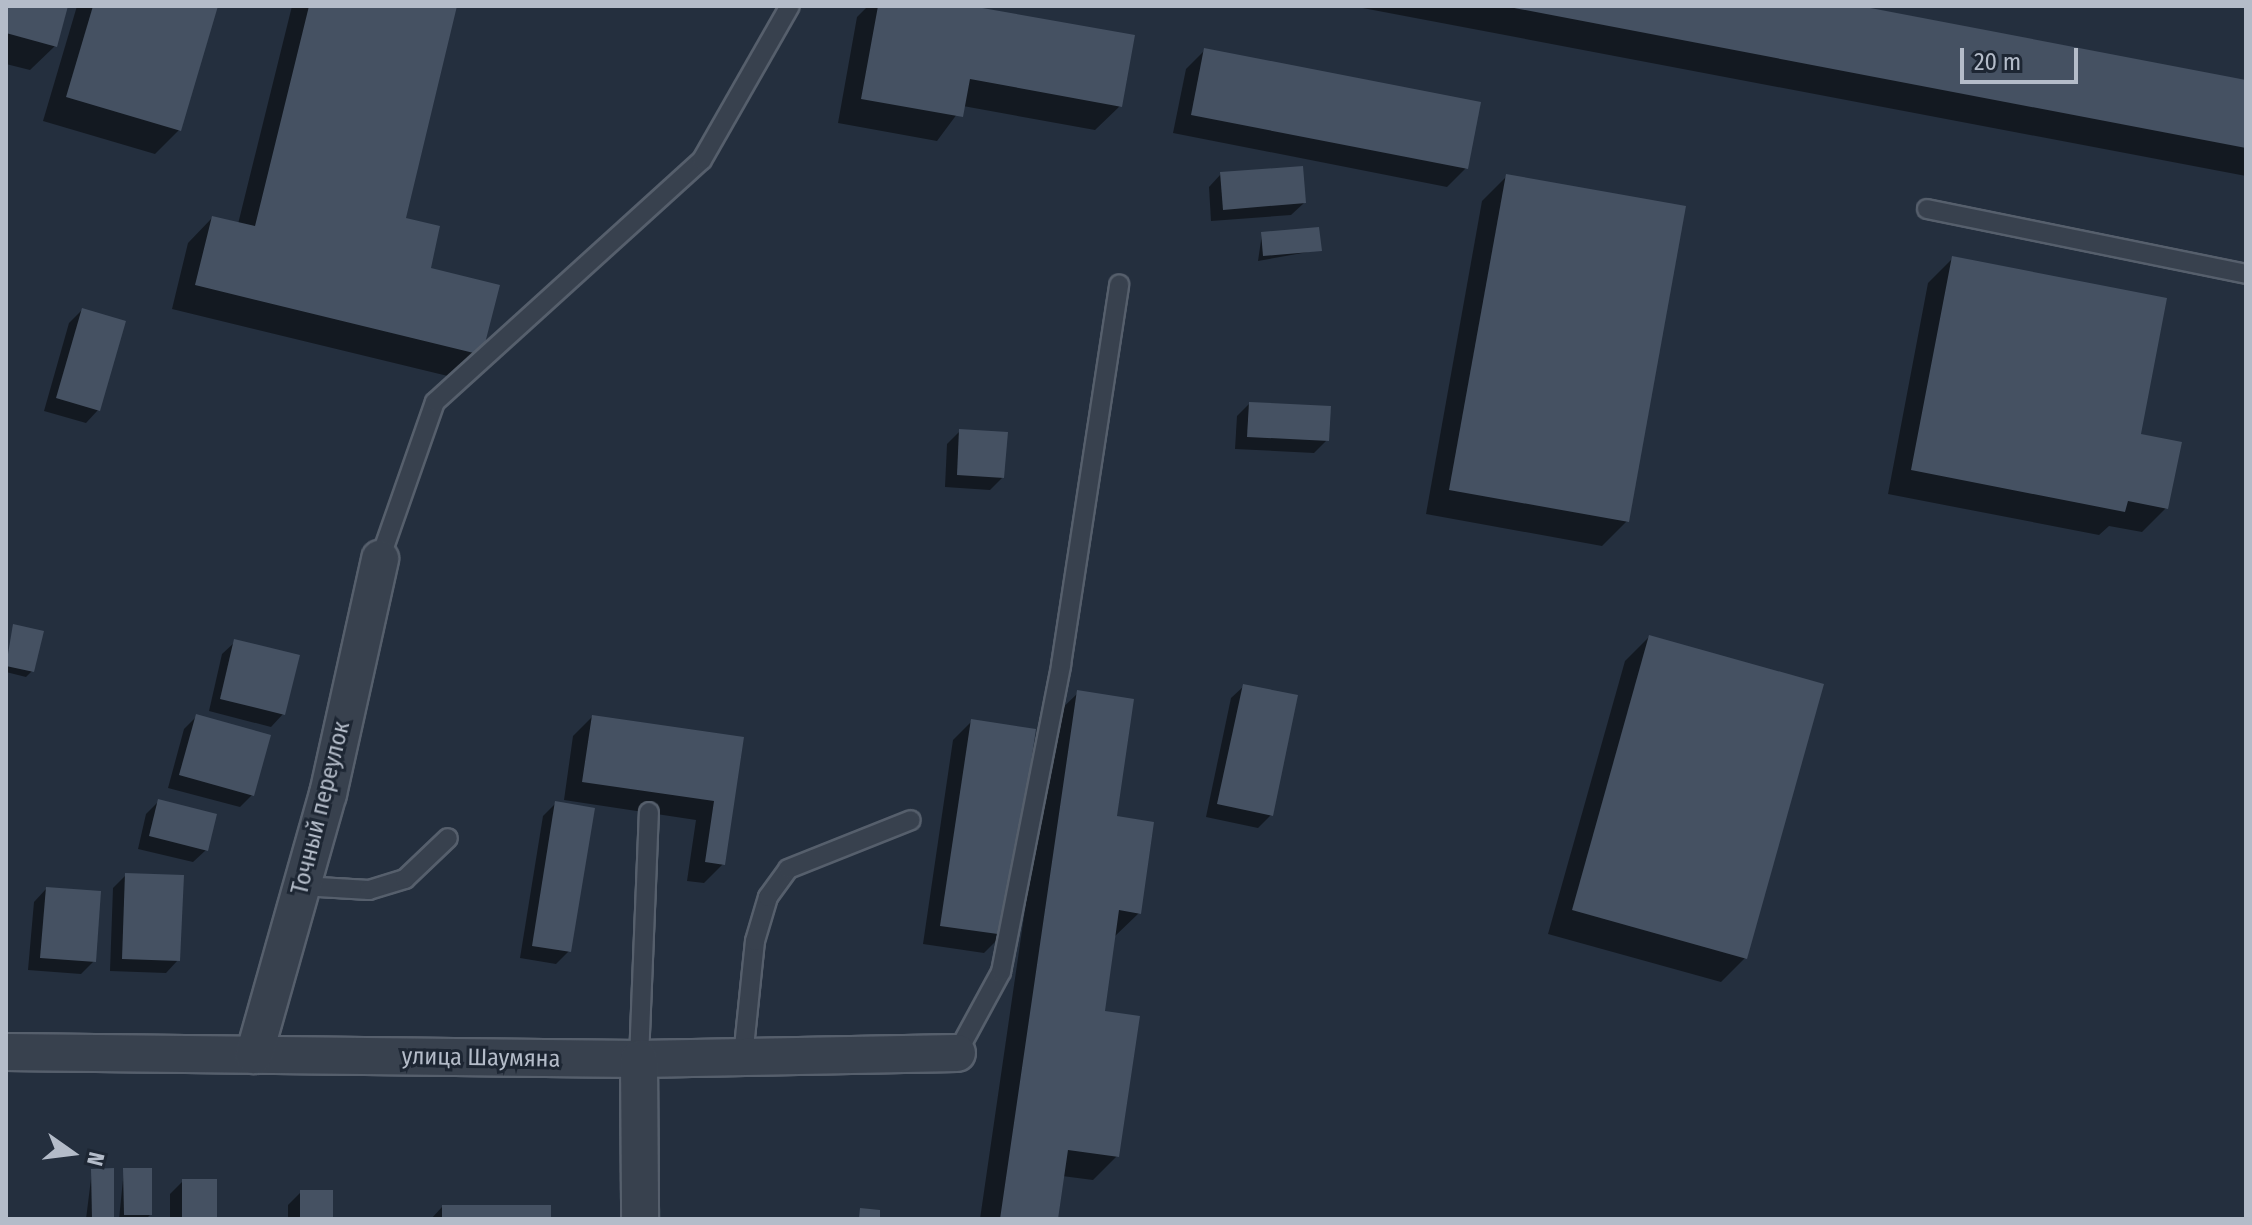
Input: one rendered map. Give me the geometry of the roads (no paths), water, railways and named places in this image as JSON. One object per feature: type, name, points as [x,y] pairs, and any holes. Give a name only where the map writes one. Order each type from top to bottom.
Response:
[{"type":"street","name":"Точный переулок","points":[[254,1055],[302,886],[380,559]]},
{"type":"street","name":"улица Шаумяна","points":[[6,1052],[639,1059],[957,1053]]},
{"type":"street","points":[[639,1059],[640,1219]]},
{"type":"lane","points":[[380,559],[435,402],[702,160],[790,6]]},
{"type":"lane","points":[[1927,209],[2246,274]]},
{"type":"lane","points":[[957,1053],[1001,972],[1061,665],[1119,284]]},
{"type":"lane","points":[[639,1059],[649,812]]},
{"type":"lane","points":[[743,1057],[755,941],[768,897],[788,869],[911,820]]},
{"type":"lane","points":[[302,886],[369,890],[405,879],[448,838]]}]
